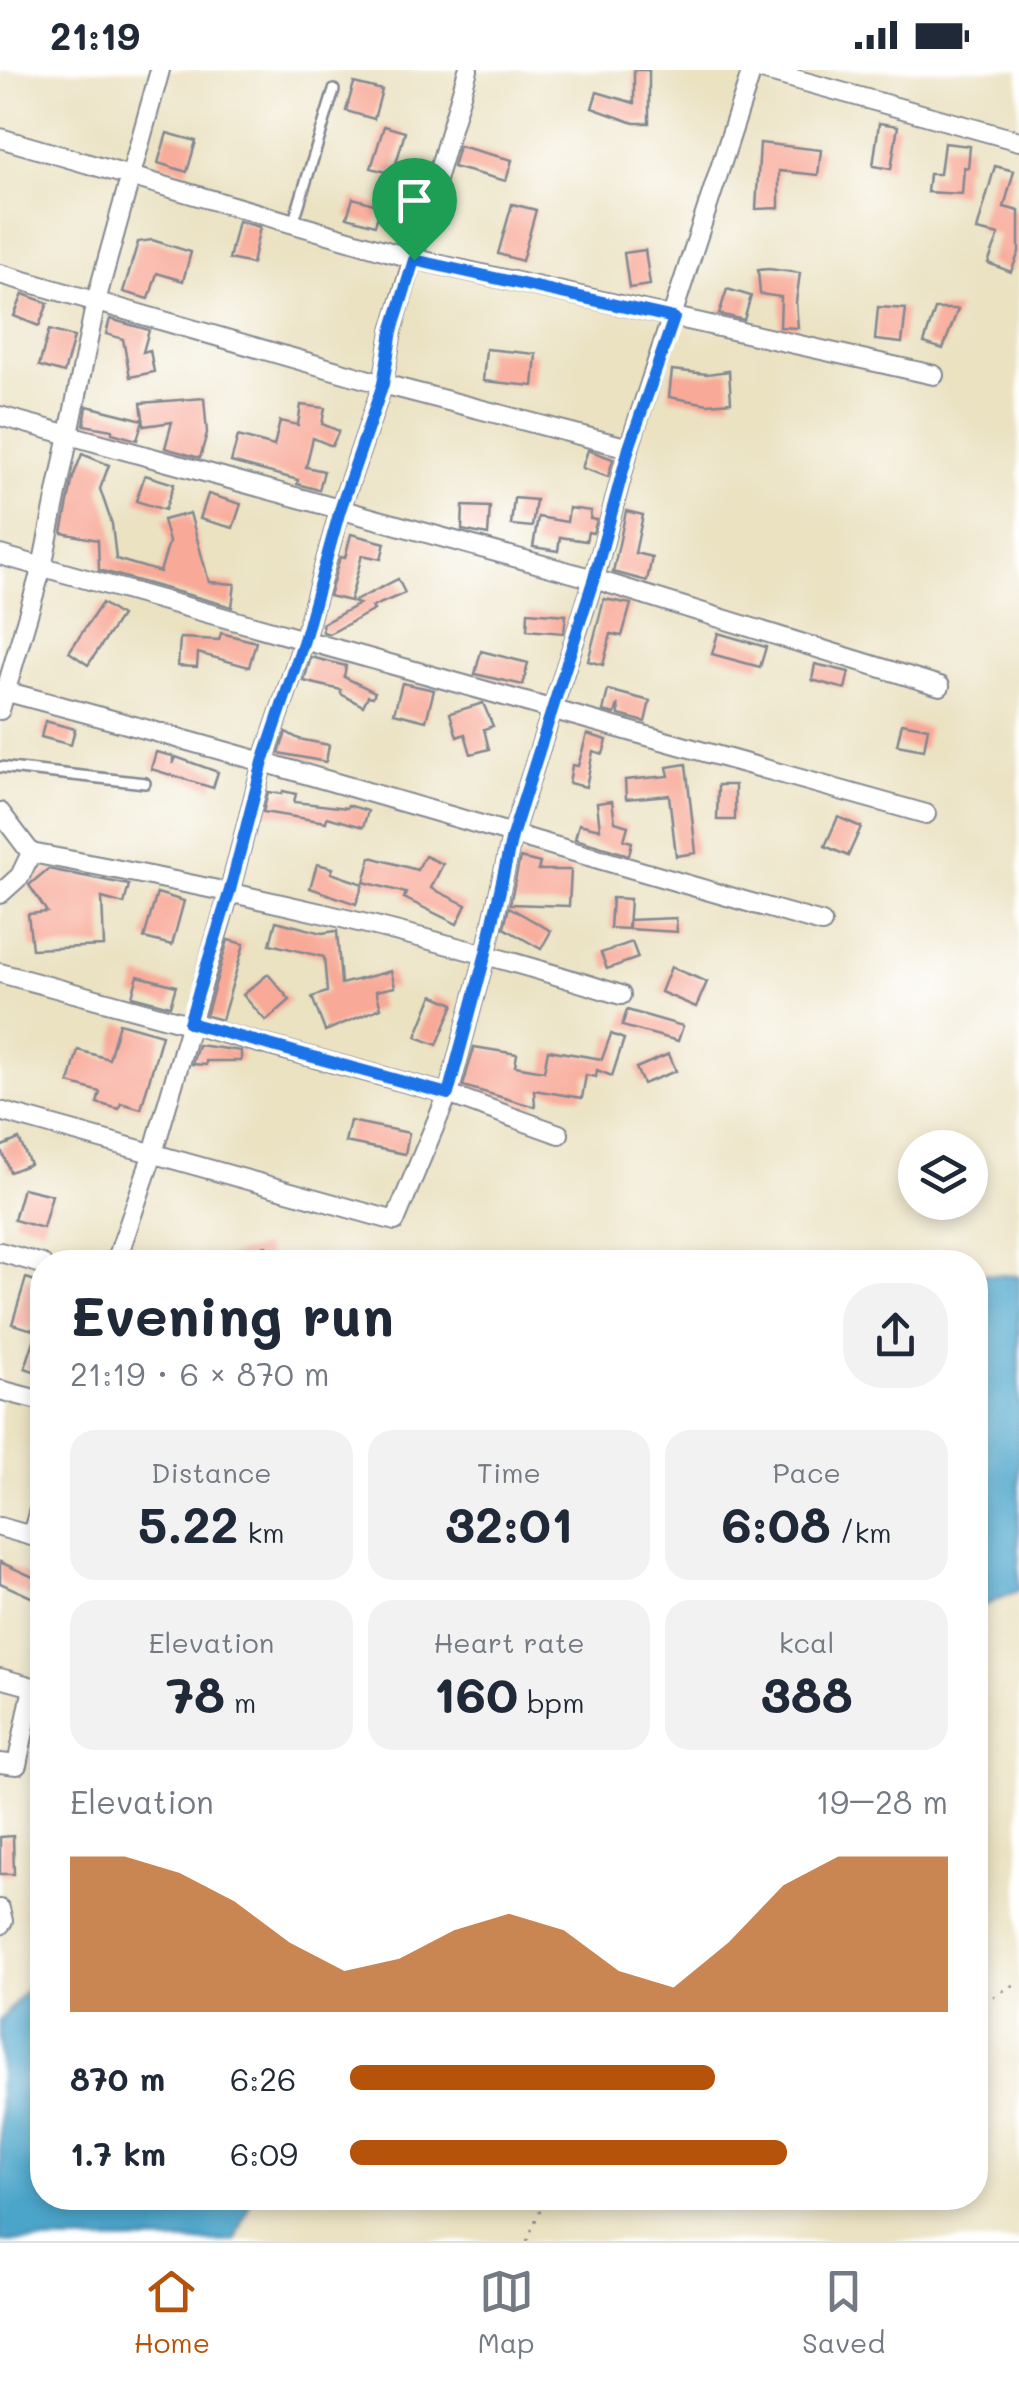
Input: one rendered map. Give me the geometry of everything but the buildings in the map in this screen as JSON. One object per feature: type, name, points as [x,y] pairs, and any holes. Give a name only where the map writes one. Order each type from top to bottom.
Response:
[{"type":"street","points":[[160,70],[96,300],[42,566],[2,697],[263,762],[822,923]]},
{"type":"street","points":[[120,1250],[153,1153],[263,762],[383,384],[392,331],[468,70]]},
{"type":"street","points":[[0,1111],[395,1222],[448,1094],[512,836],[554,712],[629,448],[752,70]]},
{"type":"street","points":[[762,70],[1019,142]]},
{"type":"street","points":[[0,138],[414,260],[934,375]]},
{"type":"street","points":[[0,274],[383,384],[629,448]]},
{"type":"street","points":[[0,416],[594,578],[940,686]]},
{"type":"street","points":[[0,554],[926,814]]},
{"type":"street","points":[[0,812],[31,853],[230,890],[486,953],[621,995]]},
{"type":"street","points":[[0,894],[20,876],[31,853]]},
{"type":"street","points":[[0,973],[448,1094],[559,1134]]},
{"type":"street","points":[[0,1252],[30,1261]]},
{"type":"street","points":[[0,1390],[30,1398]]},
{"type":"street","points":[[0,1527],[30,1535]]},
{"type":"street","points":[[0,1678],[30,1686]]},
{"type":"street","points":[[0,1763],[17,1765],[30,1697]]},
{"type":"street","points":[[0,1909],[0,1925]]},
{"type":"lane","points":[[293,224],[334,90]]},
{"type":"lane","points":[[0,766],[145,783]]},
{"type":"path","points":[[988,2000],[1019,1982]]},
{"type":"path","points":[[527,2241],[540,2210]]},
{"type":"water","points":[[988,1275],[1019,1276],[1019,1590],[988,1604]]},
{"type":"water","points":[[30,1985],[30,2210],[247,2210],[235,2241],[0,2241],[0,2021]]},
{"type":"route","points":[[414,260],[674,318],[629,448],[554,712],[512,836],[448,1094],[189,1023],[230,890],[263,762],[383,384],[392,331],[414,260]]}]
